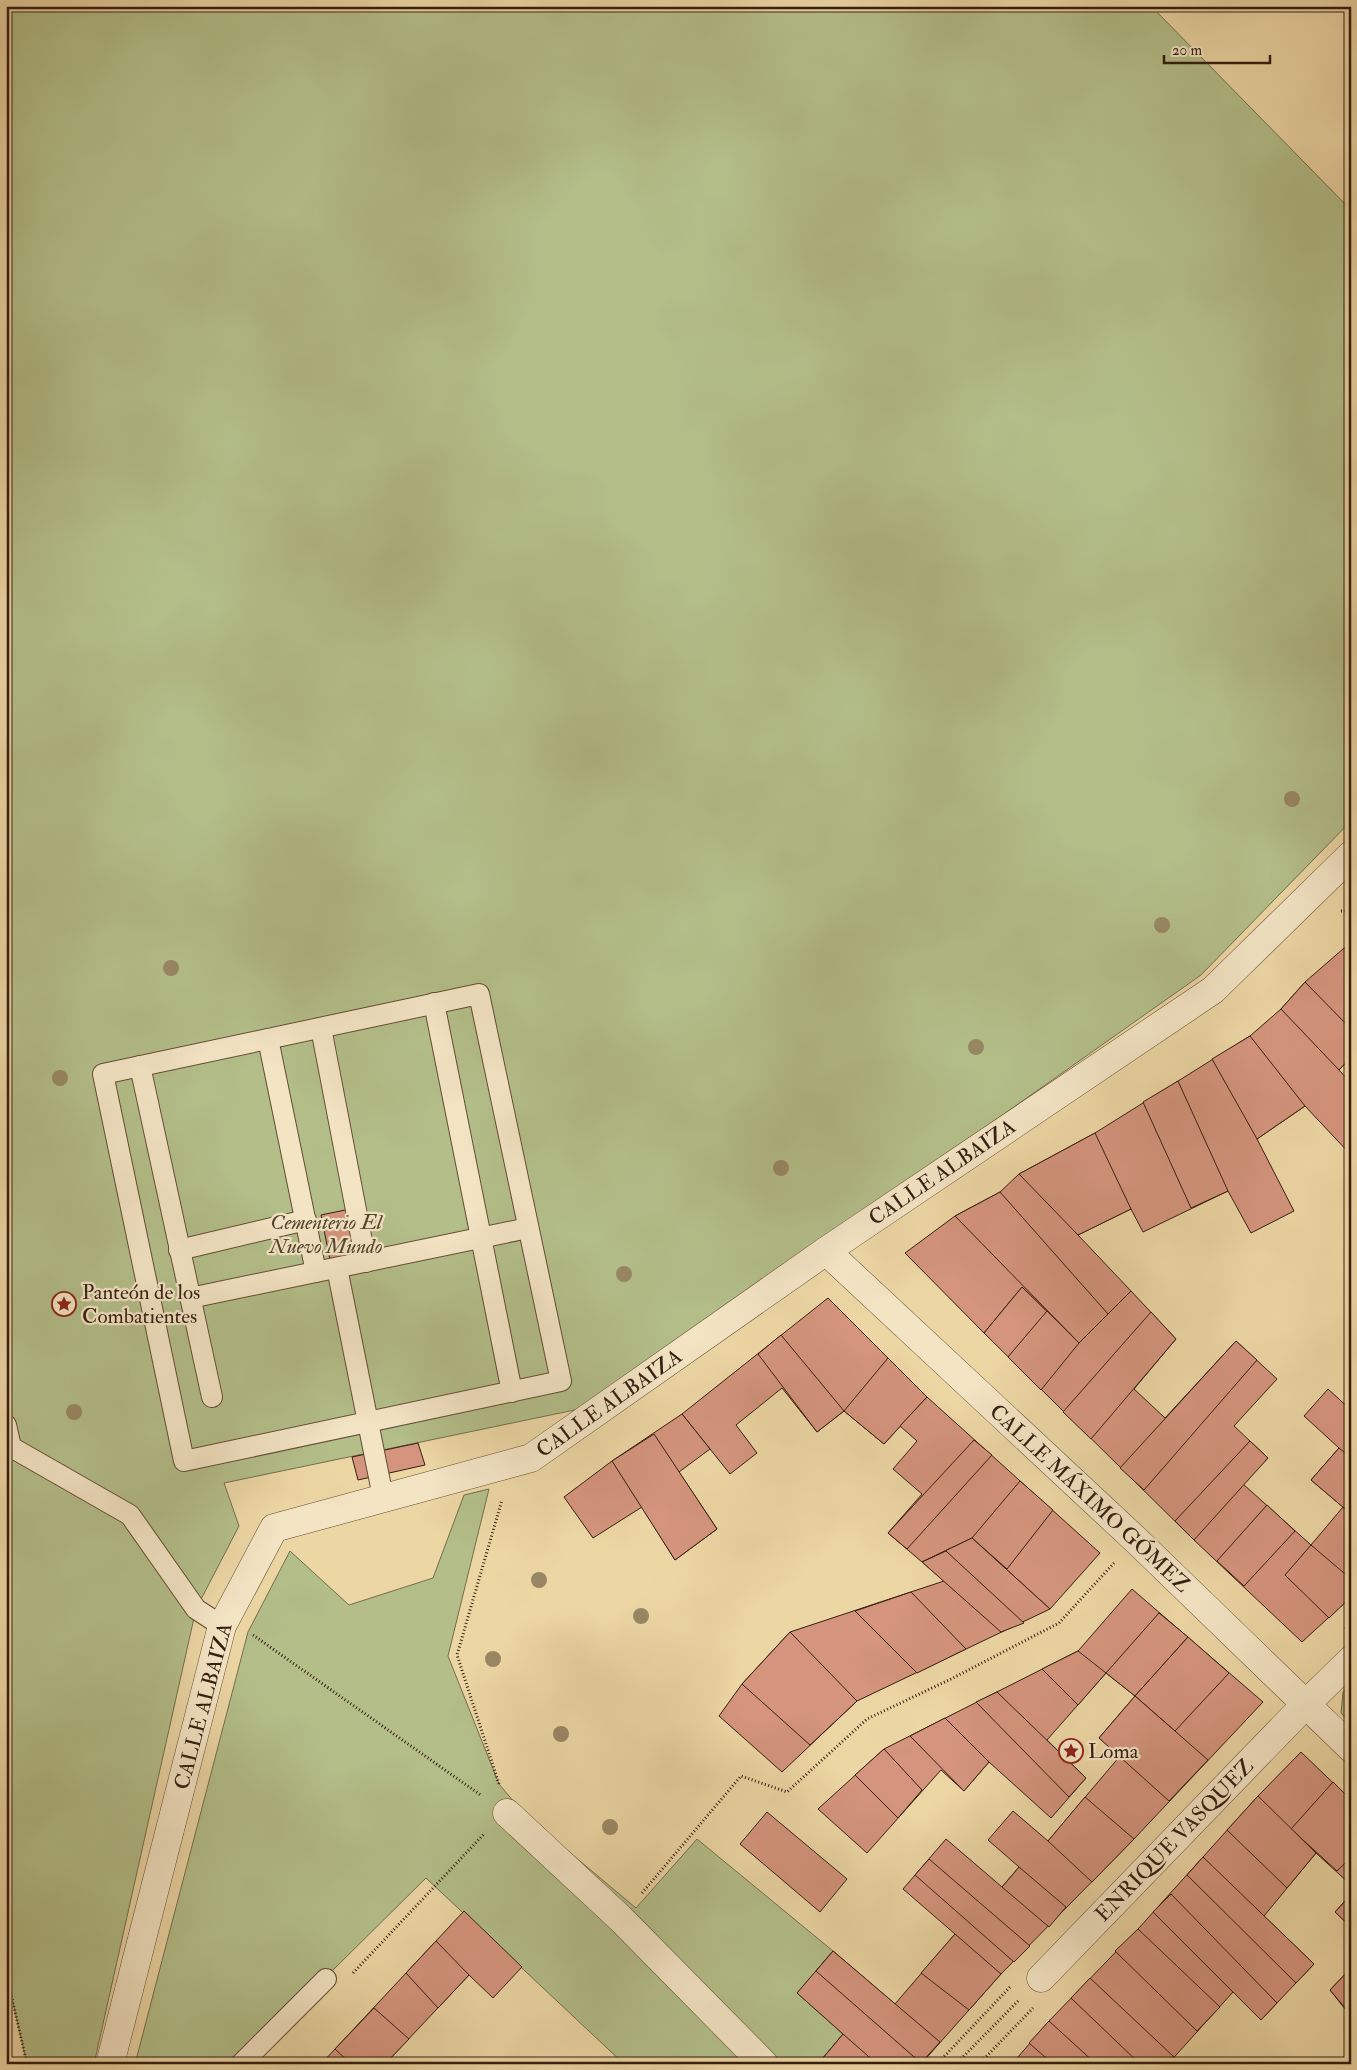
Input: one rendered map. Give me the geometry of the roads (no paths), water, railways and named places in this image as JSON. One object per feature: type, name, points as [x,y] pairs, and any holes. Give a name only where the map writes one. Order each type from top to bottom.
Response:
[{"type":"street","name":"CALLE ALBAIZA","points":[[110,2064],[222,1626],[274,1528],[531,1458],[826,1250],[1213,990],[1348,863]]},
{"type":"street","name":"CALLE MÁXIMO GÓMEZ","points":[[826,1250],[1136,1540],[1351,1748]]},
{"type":"street","name":"ENRIQUE VASQUEZ","points":[[1041,1978],[1306,1703],[1351,1660]]},
{"type":"street","points":[[507,1813],[620,1918],[764,2064]]},
{"type":"lane","points":[[479,994],[560,1382],[184,1462],[103,1074],[434,1004],[479,994]]},
{"type":"lane","points":[[434,1004],[512,1392]]},
{"type":"lane","points":[[321,1028],[366,1262]]},
{"type":"lane","points":[[268,1038],[316,1272]]},
{"type":"lane","points":[[140,1066],[212,1397]]},
{"type":"lane","points":[[179,1250],[306,1220]]},
{"type":"lane","points":[[190,1298],[528,1228]]},
{"type":"lane","points":[[338,1268],[383,1497]]},
{"type":"lane","points":[[6,1425],[11,1447],[130,1515],[196,1609],[222,1626]]},
{"type":"lane","points":[[241,2064],[326,1979]]},
{"type":"place","name":"Panteón de los Combatientes","points":[[64,1304]]},
{"type":"place","name":"Loma","points":[[1071,1751]]},
{"type":"park label","name":"Cementerio El Nuevo Mundo","points":[[326,1234]]}]
